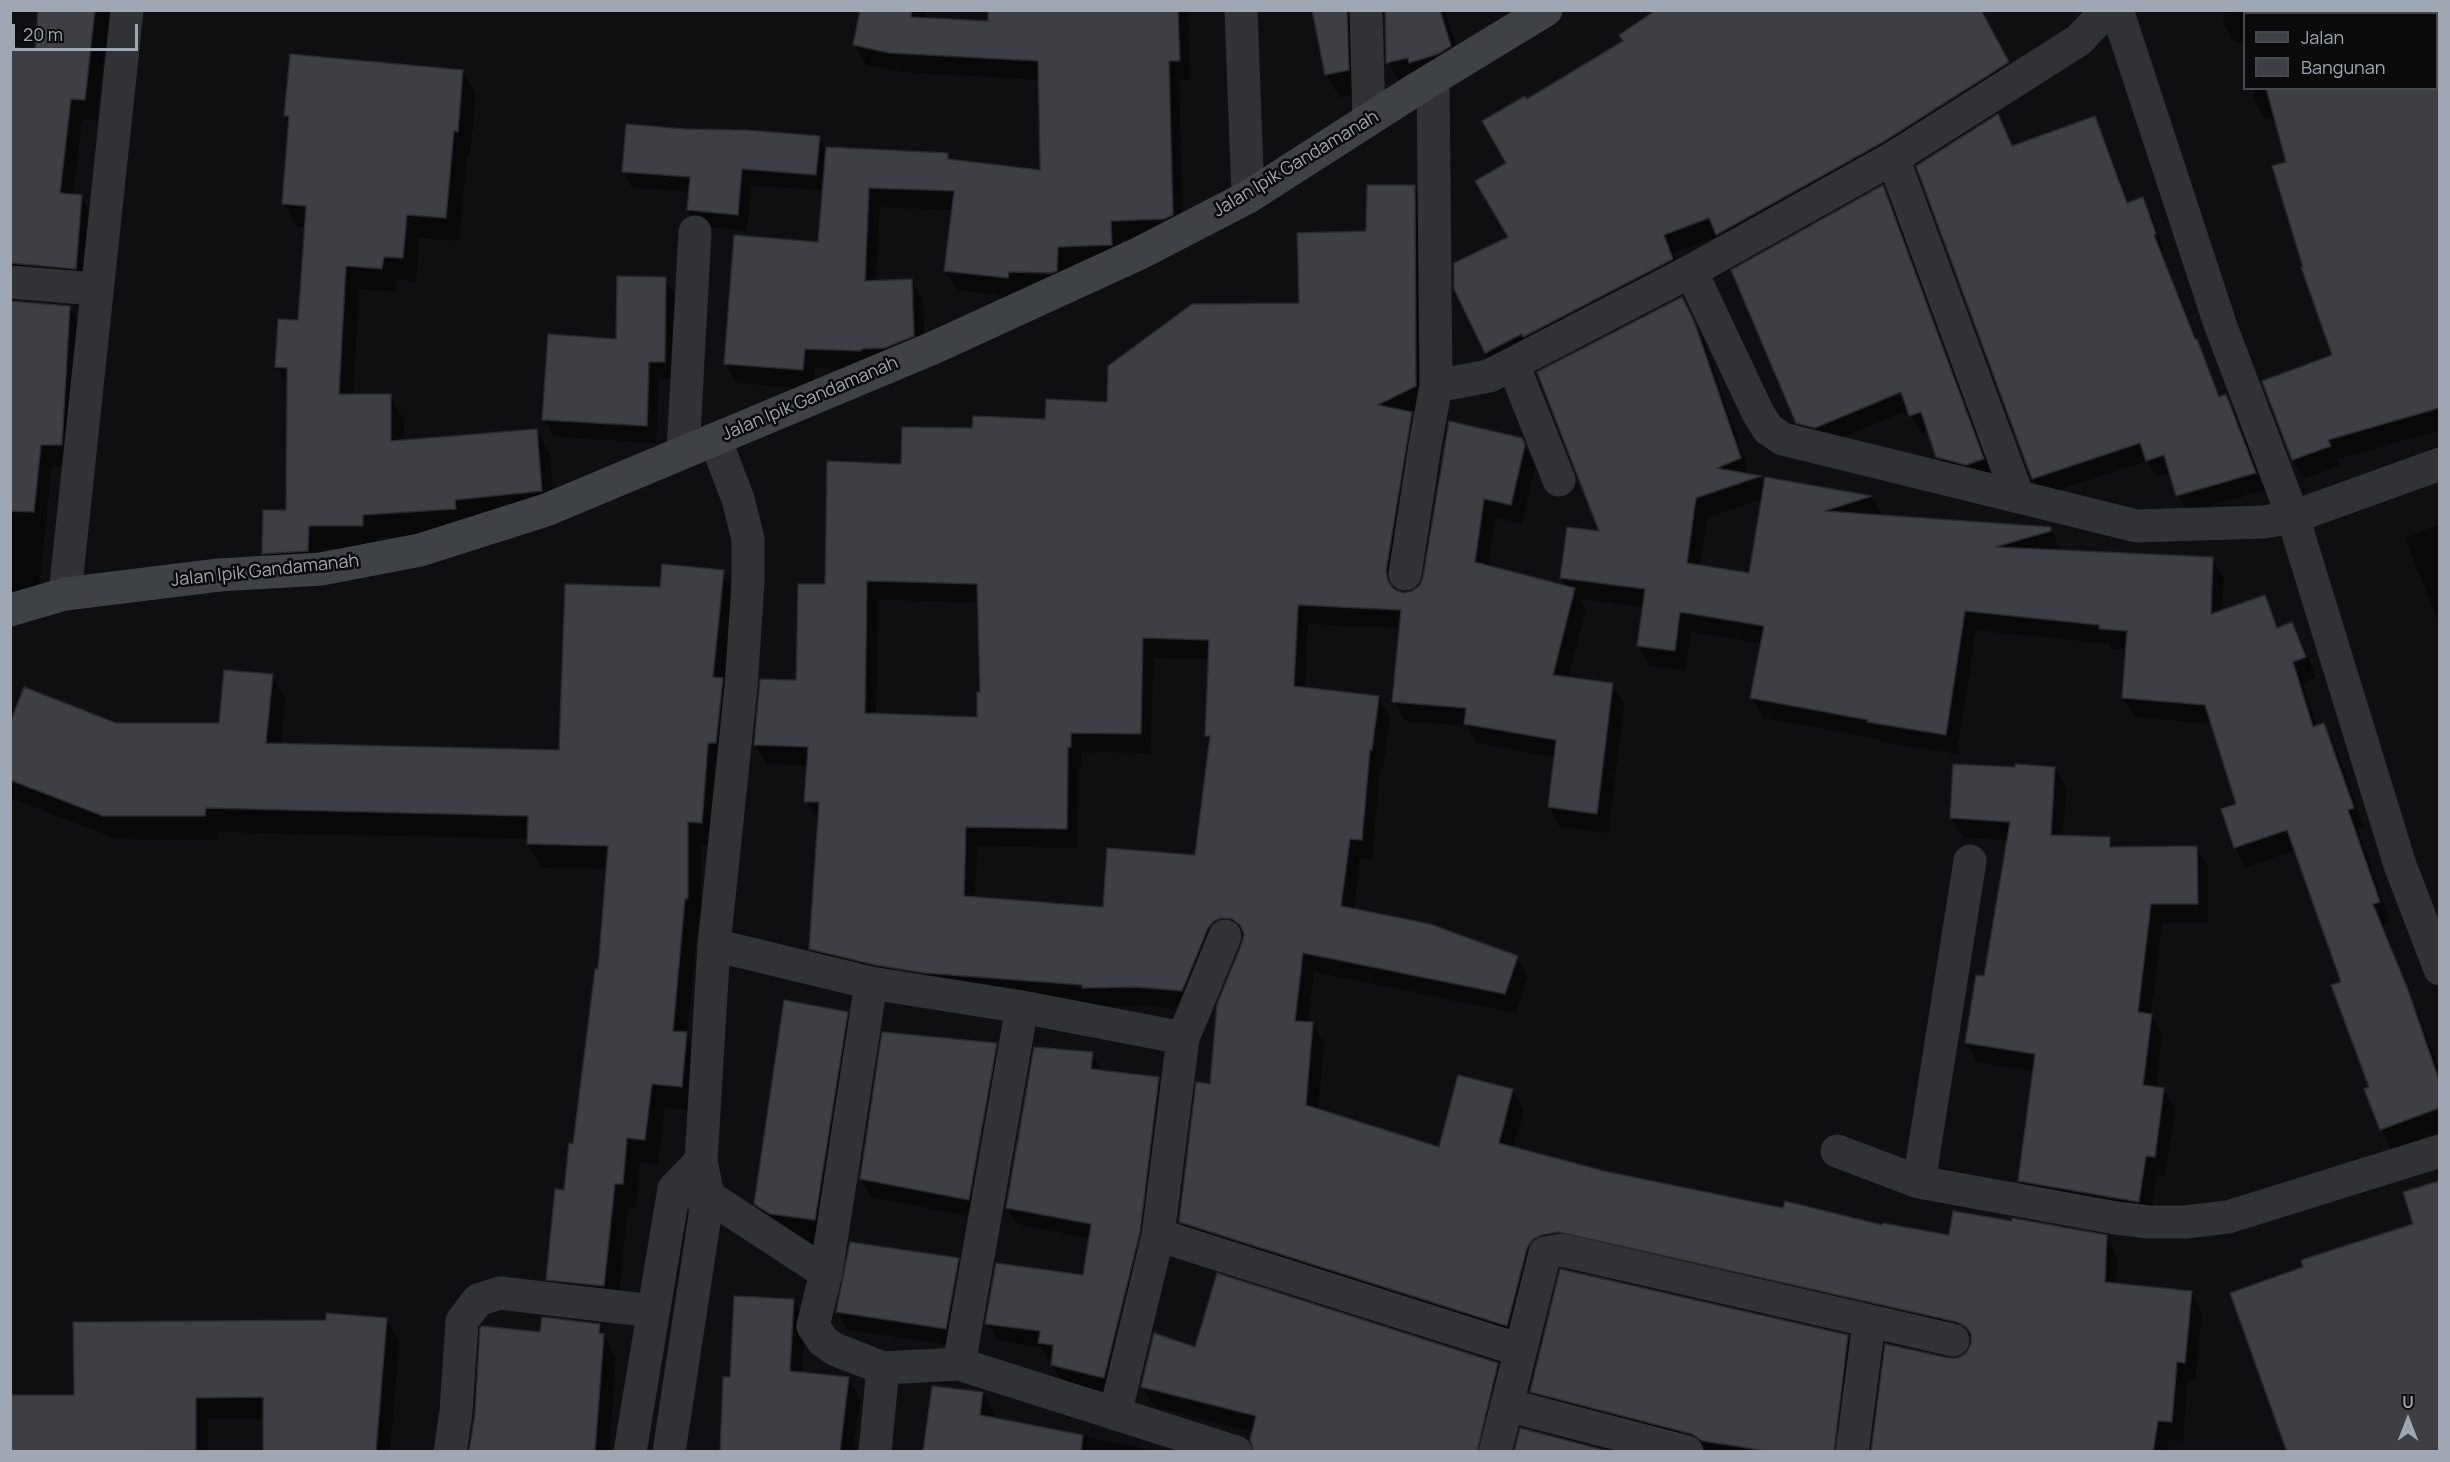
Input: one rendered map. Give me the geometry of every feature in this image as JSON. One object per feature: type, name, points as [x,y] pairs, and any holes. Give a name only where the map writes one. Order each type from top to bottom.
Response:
[{"type":"street","points":[[65,594],[127,10]]},
{"type":"street","points":[[1241,10],[1248,197]]},
{"type":"street","points":[[1366,10],[1369,120]]},
{"type":"street","name":"Jalan Ipik Gandamanah","points":[[10,610],[65,594],[219,575],[321,569],[420,550],[546,510],[944,343],[1140,253],[1248,197],[1546,10]]},
{"type":"street","points":[[1436,386],[1489,376],[1691,271],[1893,158],[2079,40],[2107,10]]},
{"type":"street","points":[[2117,10],[2220,324],[2293,517],[2400,865],[2439,969]]},
{"type":"street","points":[[1405,574],[1436,386],[1433,79]]},
{"type":"street","points":[[1893,158],[2018,497]]},
{"type":"street","points":[[683,452],[695,232]]},
{"type":"street","points":[[1691,271],[1758,413],[1768,429],[1783,439],[2137,526],[2264,522],[2293,517],[2439,464]]},
{"type":"street","points":[[10,282],[96,289]]},
{"type":"street","points":[[1513,364],[1559,480]]},
{"type":"street","points":[[701,1161],[674,1189],[631,1445],[669,1448],[708,1196],[701,1161],[714,945],[741,687],[748,583],[748,539],[738,498],[715,439]]},
{"type":"street","points":[[1919,1182],[1970,861]]},
{"type":"street","points":[[1115,1414],[1158,1235],[1183,1038],[1226,936]]},
{"type":"street","points":[[714,945],[871,983],[1022,1007],[1183,1038]]},
{"type":"street","points":[[871,983],[826,1273],[813,1326],[823,1341],[834,1349],[883,1368],[959,1364],[1236,1452]]},
{"type":"street","points":[[959,1364],[1022,1007]]},
{"type":"street","points":[[1838,1151],[1919,1182],[2116,1218],[2149,1222],[2185,1222],[2228,1217],[2439,1151]]},
{"type":"street","points":[[674,1189],[708,1196],[826,1273]]},
{"type":"street","points":[[1158,1235],[1520,1350]]},
{"type":"street","points":[[1495,1452],[1545,1253],[1561,1250],[1953,1340]]},
{"type":"street","points":[[450,1452],[456,1412],[462,1321],[478,1300],[500,1293],[653,1311]]},
{"type":"street","points":[[1852,1452],[1869,1322]]},
{"type":"street","points":[[874,1452],[883,1368]]},
{"type":"street","points":[[1507,1404],[1629,1444],[1687,1452]]},
{"type":"building","points":[[38,10],[95,10],[85,100],[71,99],[60,193],[82,195],[76,269],[10,263],[10,47],[35,50]]},
{"type":"building","points":[[860,10],[912,10],[911,17],[988,21],[988,10],[1178,10],[1180,61],[1169,61],[1173,215],[1164,219],[1111,221],[1112,245],[1058,247],[1057,271],[1051,273],[1009,272],[1008,278],[944,271],[954,191],[869,188],[865,281],[912,279],[914,336],[885,348],[862,349],[861,351],[805,349],[803,370],[724,364],[734,235],[818,242],[826,147],[948,153],[948,159],[1040,170],[1038,61],[889,53],[853,45]]},
{"type":"building","points":[[1312,10],[1347,10],[1349,70],[1325,75]]},
{"type":"building","points":[[1385,10],[1440,10],[1451,46],[1438,54],[1409,63],[1408,58],[1386,63]]},
{"type":"building","points":[[1656,10],[1981,10],[2009,62],[1883,142],[1716,235],[1709,218],[1664,235],[1673,259],[1523,337],[1522,334],[1485,353],[1454,289],[1454,263],[1508,237],[1475,181],[1506,163],[1482,121],[1525,96],[1527,99],[1623,41],[1619,35]]},
{"type":"building","points":[[290,54],[463,70],[458,132],[454,131],[446,218],[407,215],[403,258],[384,257],[382,269],[346,266],[339,394],[391,394],[391,441],[537,429],[542,491],[455,500],[456,509],[363,515],[363,526],[309,526],[308,551],[262,554],[263,510],[286,510],[287,368],[275,367],[278,319],[298,320],[306,206],[282,204],[289,116],[284,116]]},
{"type":"building","points":[[2439,88],[2439,408],[2328,440],[2331,446],[2292,460],[2262,381],[2332,355],[2301,267],[2303,267],[2272,166],[2286,162],[2267,90],[2438,90]]},
{"type":"building","points":[[1998,114],[2012,146],[2095,116],[2127,203],[2143,197],[2156,234],[2154,235],[2195,339],[2197,339],[2219,397],[2226,394],[2256,473],[2176,496],[2164,455],[2146,461],[2140,443],[2032,479],[1916,166]]},
{"type":"building","points":[[626,124],[820,136],[816,175],[742,169],[738,215],[687,210],[690,177],[622,172]]},
{"type":"building","points":[[1367,185],[1415,185],[1416,386],[1378,405],[1412,412],[1386,571],[1388,581],[1394,589],[1403,593],[1412,591],[1420,585],[1449,421],[1522,438],[1525,445],[1511,505],[1484,499],[1475,562],[1575,588],[1553,675],[1613,683],[1597,814],[1548,807],[1556,740],[1464,724],[1466,708],[1392,702],[1401,610],[1298,605],[1294,686],[1379,696],[1372,750],[1370,750],[1362,840],[1350,839],[1341,906],[1430,924],[1518,956],[1505,994],[1303,953],[1295,1021],[1313,1022],[1306,1105],[1439,1147],[1458,1075],[1513,1089],[1499,1143],[1604,1171],[1783,1208],[1785,1201],[1882,1225],[1883,1223],[1949,1235],[1953,1211],[2012,1221],[2012,1218],[2107,1235],[2105,1282],[2192,1291],[2185,1363],[2177,1362],[2172,1422],[2158,1421],[2153,1452],[1871,1452],[1885,1344],[1958,1358],[1966,1353],[1971,1344],[1971,1334],[1966,1327],[1957,1322],[1558,1232],[1533,1239],[1527,1248],[1507,1326],[1179,1222],[1196,1082],[1210,1084],[1217,1004],[1244,934],[1240,925],[1232,919],[1222,918],[1214,921],[1208,928],[1182,991],[1136,987],[1082,988],[1082,985],[924,973],[875,965],[809,949],[819,802],[804,802],[808,747],[754,745],[760,679],[796,680],[798,584],[825,584],[827,461],[901,464],[902,427],[972,428],[973,416],[1045,419],[1046,399],[1107,402],[1108,366],[1192,304],[1299,303],[1297,233],[1366,231]],"holes":[[[867,581],[977,584],[980,692],[977,692],[977,717],[865,713]],[[1143,638],[1209,640],[1205,736],[1210,736],[1195,855],[1107,848],[1103,907],[964,896],[966,827],[1067,829],[1068,747],[1071,747],[1071,733],[1141,734]]]},
{"type":"building","points":[[1883,185],[1984,459],[1966,465],[1936,457],[1921,412],[1909,416],[1901,392],[1815,428],[1796,423],[1731,270]]},
{"type":"building","points":[[617,276],[666,277],[665,362],[649,362],[647,426],[542,420],[548,334],[616,339]]},
{"type":"building","points":[[1682,297],[1694,321],[1741,458],[1717,468],[1761,476],[1696,498],[1687,563],[1749,573],[1765,477],[1872,496],[1825,511],[2051,527],[2051,531],[1995,547],[2213,557],[2211,614],[2265,595],[2277,628],[2292,622],[2306,657],[2293,662],[2313,727],[2324,723],[2354,808],[2348,810],[2380,902],[2373,904],[2408,990],[2439,1080],[2439,1108],[2380,1130],[2364,1089],[2369,1087],[2331,985],[2341,982],[2287,830],[2234,848],[2221,809],[2236,804],[2205,705],[2122,698],[2127,631],[2099,629],[2099,625],[1965,611],[1946,735],[1867,722],[1868,720],[1750,698],[1764,626],[1680,612],[1675,651],[1637,646],[1645,589],[1560,578],[1567,527],[1599,531],[1537,372]]},
{"type":"building","points":[[10,301],[70,306],[62,445],[41,445],[34,512],[10,511]]},
{"type":"building","points":[[662,564],[724,570],[713,677],[723,678],[716,743],[708,743],[702,823],[688,822],[688,899],[685,899],[673,1031],[687,1032],[682,1087],[652,1084],[645,1140],[627,1138],[623,1184],[615,1184],[604,1286],[546,1280],[555,1189],[564,1190],[569,1143],[573,1144],[595,969],[598,969],[608,846],[527,844],[528,816],[206,808],[205,816],[103,816],[10,780],[10,723],[24,687],[116,723],[219,723],[224,670],[273,674],[266,743],[559,750],[565,584],[660,587]]},
{"type":"building","points":[[1953,764],[2015,767],[2015,764],[2055,767],[2051,835],[2110,837],[2110,847],[2197,846],[2198,904],[2151,904],[2138,1012],[2152,1014],[2143,1085],[2164,1088],[2155,1157],[2146,1156],[2139,1202],[2018,1181],[2035,1054],[1965,1043],[1976,975],[1984,976],[2010,822],[1950,818]]},
{"type":"building","points":[[784,1000],[848,1012],[815,1220],[770,1214],[754,1204]]},
{"type":"building","points":[[882,1032],[997,1043],[969,1200],[860,1179]]},
{"type":"building","points":[[1034,1047],[1093,1052],[1091,1069],[1159,1077],[1140,1232],[1104,1378],[1051,1365],[1053,1345],[1038,1343],[1040,1331],[985,1324],[996,1263],[1083,1275],[1091,1224],[1006,1208]]},
{"type":"building","points":[[2439,1181],[2439,1452],[2287,1452],[2230,1293],[2303,1267],[2301,1260],[2413,1224],[2403,1192]]},
{"type":"building","points":[[850,1242],[959,1258],[946,1329],[836,1312]]},
{"type":"building","points":[[1560,1269],[1848,1335],[1834,1452],[1773,1452],[1702,1441],[1692,1434],[1530,1392]]},
{"type":"building","points":[[1217,1273],[1498,1363],[1477,1452],[1254,1452],[1250,1440],[1256,1416],[1141,1387],[1154,1333],[1195,1347]]},
{"type":"building","points":[[734,1296],[794,1299],[790,1371],[849,1377],[840,1452],[720,1452],[723,1377],[730,1377]]},
{"type":"building","points":[[326,1313],[387,1318],[376,1452],[263,1451],[263,1397],[196,1398],[196,1450],[10,1452],[10,1395],[74,1395],[73,1322],[326,1320]]},
{"type":"building","points":[[542,1317],[600,1324],[599,1333],[604,1334],[595,1452],[469,1452],[475,1413],[480,1328],[482,1326],[540,1332]]},
{"type":"building","points":[[932,1386],[983,1392],[980,1415],[1083,1435],[1081,1452],[923,1452]]},
{"type":"building","points":[[1520,1428],[1611,1452],[1514,1452]]}]
